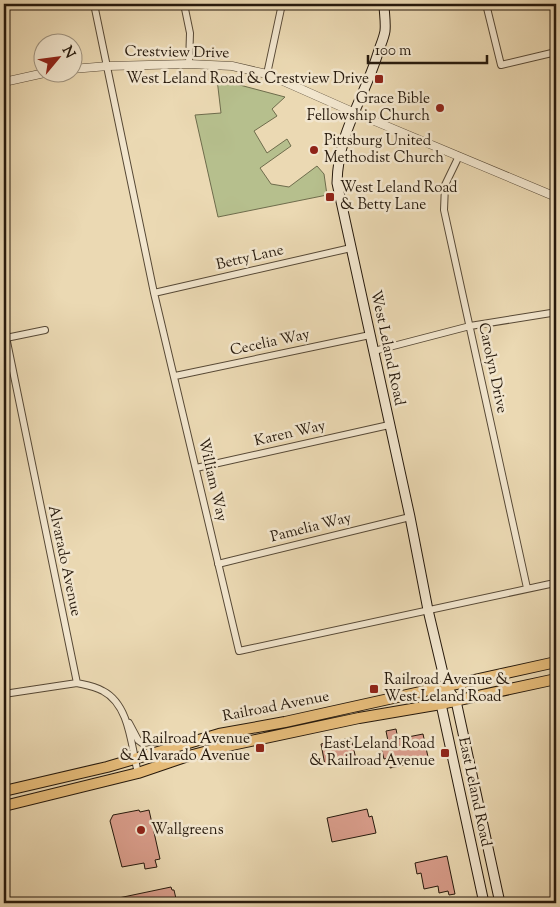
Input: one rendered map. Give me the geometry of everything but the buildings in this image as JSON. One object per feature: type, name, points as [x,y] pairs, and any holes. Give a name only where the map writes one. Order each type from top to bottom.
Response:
[{"type":"highway","name":"Railroad Avenue","points":[[4,790],[107,767],[219,734],[285,722],[556,662]]},
{"type":"highway","name":"Railroad Avenue","points":[[4,806],[138,773],[227,746],[359,718],[456,701],[556,679]]},
{"type":"main road","name":"West Leland Road","points":[[384,4],[385,30],[374,68],[353,112],[343,140],[337,167],[336,183],[410,517],[428,610],[446,686],[456,701]]},
{"type":"main road","name":"East Leland Road","points":[[446,686],[441,704],[484,903]]},
{"type":"main road","name":"East Leland Road","points":[[456,701],[500,903]]},
{"type":"street","name":"William Way","points":[[94,4],[154,293],[240,651],[550,584]]},
{"type":"street","points":[[184,4],[190,33],[189,64]]},
{"type":"street","points":[[267,74],[282,4]]},
{"type":"street","points":[[486,4],[501,65],[556,52]]},
{"type":"street","name":"Crestview Drive","points":[[82,68],[189,64],[232,66],[267,74],[556,197]]},
{"type":"street","points":[[4,82],[32,76]]},
{"type":"street","name":"Carolyn Drive","points":[[459,156],[445,185],[444,210],[527,588]]},
{"type":"street","name":"Betty Lane","points":[[154,293],[351,248]]},
{"type":"street","points":[[374,351],[470,326],[551,312]]},
{"type":"street","name":"Alvarado Avenue","points":[[4,327],[77,683]]},
{"type":"street","points":[[6,338],[45,330]]},
{"type":"street","name":"Cecelia Way","points":[[175,376],[370,335]]},
{"type":"street","name":"Karen Way","points":[[196,468],[389,425]]},
{"type":"street","name":"Pamelia Way","points":[[218,564],[410,517]]},
{"type":"street","points":[[4,694],[77,683],[92,686],[104,691],[114,699],[138,740],[142,743],[170,740],[192,742]]},
{"type":"street","points":[[123,714],[138,773]]},
{"type":"green space","points":[[217,79],[285,97],[272,109],[277,116],[254,131],[267,153],[287,139],[291,146],[260,168],[271,184],[289,187],[317,166],[324,174],[327,195],[218,217],[195,115],[221,113]]},
{"type":"place","name":"West Leland Road & Crestview Drive","points":[[379,79]]},
{"type":"place","name":"Grace Bible Fellowship Church","points":[[440,108]]},
{"type":"place","name":"Pittsburg United Methodist Church","points":[[314,150]]},
{"type":"place","name":"West Leland Road & Betty Lane","points":[[330,197]]},
{"type":"place","name":"Railroad Avenue & West Leland Road","points":[[374,689]]},
{"type":"place","name":"Railroad Avenue & Alvarado Avenue","points":[[260,748]]},
{"type":"place","name":"East Leland Road & Railroad Avenue","points":[[445,753]]},
{"type":"place","name":"Wallgreens","points":[[141,830]]}]
